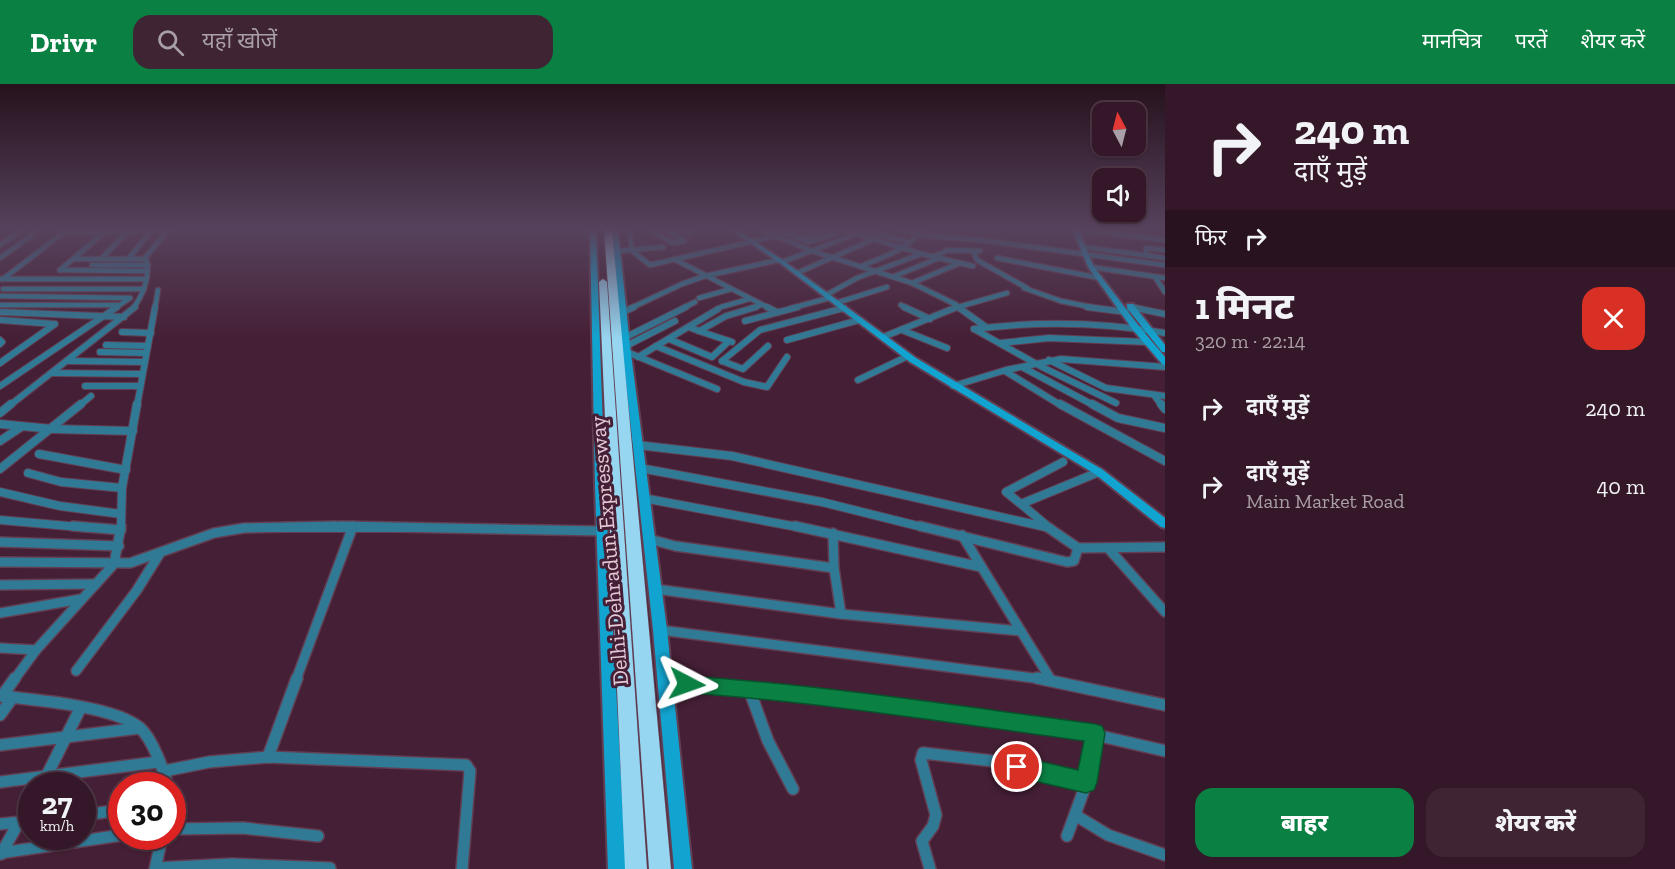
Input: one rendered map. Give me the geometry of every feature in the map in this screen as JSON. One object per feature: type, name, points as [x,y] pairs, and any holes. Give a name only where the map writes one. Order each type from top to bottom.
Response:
[{"type":"highway","name":"Delhi-Dehradun Expressway","points":[[607,266],[623,344],[611,527],[636,869]]},
{"type":"highway","name":"Delhi-Dehradun Expressway","points":[[613,266],[623,344],[611,527],[660,869]]},
{"type":"street","points":[[2,279],[19,266]]},
{"type":"street","points":[[46,279],[66,266]]},
{"type":"street","points":[[84,266],[147,268]]},
{"type":"street","points":[[594,266],[600,487],[611,527],[617,869]]},
{"type":"street","points":[[625,266],[623,344],[660,630],[683,869]]},
{"type":"street","points":[[686,266],[777,312]]},
{"type":"street","points":[[623,312],[679,285],[705,276],[758,266]]},
{"type":"street","points":[[787,266],[908,356],[953,386],[1099,472],[1165,524]]},
{"type":"street","points":[[796,273],[812,266]]},
{"type":"street","points":[[861,266],[912,283],[958,307],[986,327]]},
{"type":"street","points":[[768,346],[743,369],[722,361],[758,332],[834,301],[877,271],[891,266]]},
{"type":"street","points":[[895,276],[917,266]]},
{"type":"street","points":[[912,283],[954,266]]},
{"type":"street","points":[[987,266],[1027,288],[1024,288],[1046,298],[1074,305],[1165,314]]},
{"type":"street","points":[[1036,266],[1100,278]]},
{"type":"street","points":[[60,270],[147,268]]},
{"type":"street","points":[[0,413],[124,317],[142,297],[147,268]]},
{"type":"street","points":[[1095,268],[1129,310],[1136,328],[1147,342],[1164,357]]},
{"type":"street","points":[[1095,268],[1165,278]]},
{"type":"street","points":[[1095,268],[1100,278],[1148,329],[1164,357]]},
{"type":"street","points":[[1155,277],[1165,292]]},
{"type":"street","points":[[2,279],[145,279]]},
{"type":"street","points":[[1,290],[16,279]]},
{"type":"street","points":[[745,321],[887,287]]},
{"type":"street","points":[[1,290],[144,289]]},
{"type":"street","points":[[623,344],[697,300],[731,289]]},
{"type":"street","points":[[0,715],[5,696],[36,650],[114,564],[121,530],[122,488],[158,290]]},
{"type":"street","points":[[883,337],[958,307],[1007,292]]},
{"type":"street","points":[[0,296],[142,297]]},
{"type":"street","points":[[0,386],[130,298]]},
{"type":"street","points":[[656,346],[720,308],[750,299]]},
{"type":"street","points":[[699,331],[728,315],[761,304]]},
{"type":"street","points":[[0,305],[119,305]]},
{"type":"street","points":[[902,305],[930,319]]},
{"type":"street","points":[[0,312],[124,317]]},
{"type":"street","points":[[0,320],[56,324],[0,363]]},
{"type":"street","points":[[787,340],[860,320]]},
{"type":"street","points":[[623,344],[675,321]]},
{"type":"street","points":[[1116,403],[974,329],[1036,323],[1136,328],[1165,333]]},
{"type":"street","points":[[689,327],[741,345]]},
{"type":"street","points":[[902,330],[947,348]]},
{"type":"street","points":[[122,332],[151,333]]},
{"type":"street","points":[[1000,343],[1045,338],[1147,342]]},
{"type":"street","points":[[669,339],[712,357],[729,341]]},
{"type":"street","points":[[623,344],[656,346],[744,382],[767,387],[787,357]]},
{"type":"street","points":[[623,344],[717,389]]},
{"type":"street","points":[[106,345],[147,350]]},
{"type":"street","points":[[100,352],[147,350]]},
{"type":"street","points":[[858,380],[908,356]]},
{"type":"street","points":[[953,386],[1049,360],[1068,359],[1165,367]]},
{"type":"street","points":[[1049,360],[1106,388],[1165,396]]},
{"type":"street","points":[[68,361],[144,362]]},
{"type":"street","points":[[1022,367],[1118,418],[1165,428]]},
{"type":"street","points":[[1005,371],[1078,416],[1165,461]]},
{"type":"street","points":[[52,373],[142,374]]},
{"type":"street","points":[[85,386],[140,386]]},
{"type":"street","points":[[1154,395],[1165,409]]},
{"type":"street","points":[[0,469],[91,396]]},
{"type":"street","points":[[0,424],[52,429],[133,431]]},
{"type":"street","points":[[0,441],[21,426]]},
{"type":"street","points":[[637,445],[711,453],[794,469],[1051,528]]},
{"type":"street","points":[[39,454],[126,470]]},
{"type":"street","points":[[1063,462],[1006,492],[1078,548],[1165,548]]},
{"type":"street","points":[[640,468],[822,502],[1067,562],[1074,561],[1078,548]]},
{"type":"street","points":[[1021,504],[1099,472]]},
{"type":"street","points":[[28,473],[61,482],[122,488]]},
{"type":"street","points":[[600,487],[614,486]]},
{"type":"street","points":[[0,492],[39,504],[76,511],[121,514]]},
{"type":"street","points":[[643,498],[833,533],[981,567]]},
{"type":"street","points":[[0,520],[121,530]]},
{"type":"street","points":[[0,562],[130,563],[213,533],[234,529],[353,526],[611,527]]},
{"type":"street","points":[[268,757],[353,526]]},
{"type":"street","points":[[833,533],[834,568],[841,614]]},
{"type":"street","points":[[962,535],[1050,680]]},
{"type":"street","points":[[649,539],[675,546],[834,568]]},
{"type":"street","points":[[0,542],[119,546]]},
{"type":"street","points":[[1108,548],[1165,612]]},
{"type":"street","points":[[76,671],[137,590],[160,553]]},
{"type":"street","points":[[0,585],[96,584]]},
{"type":"street","points":[[655,589],[841,614],[1021,631]]},
{"type":"street","points":[[0,612],[81,599]]},
{"type":"street","points":[[660,630],[1050,680],[1165,705]]},
{"type":"street","points":[[0,648],[36,650]]},
{"type":"street","points":[[666,683],[749,688],[1095,733],[1165,751]]},
{"type":"street","points":[[749,688],[768,741],[793,789]]},
{"type":"street","points":[[5,696],[121,717],[140,728],[163,772]]},
{"type":"street","points":[[48,772],[80,709]]},
{"type":"street","points":[[0,745],[140,728]]},
{"type":"street","points":[[1067,836],[1086,782],[1095,733]]},
{"type":"street","points":[[930,869],[922,841],[933,826],[936,815],[921,760],[923,753],[993,762],[1086,782]]},
{"type":"street","points":[[96,772],[268,757],[466,765],[470,771],[462,869]]},
{"type":"street","points":[[0,782],[18,780]]},
{"type":"street","points":[[1075,815],[1108,835],[1165,855]]},
{"type":"street","points":[[0,824],[18,822]]},
{"type":"street","points":[[186,829],[243,828],[318,836]]},
{"type":"street","points":[[0,854],[18,830]]},
{"type":"street","points":[[0,854],[108,837]]},
{"type":"street","points":[[159,850],[156,868],[232,864],[330,868]]},
{"type":"route","points":[[687,684],[749,688],[1095,733],[1086,782],[1017,767]]}]
